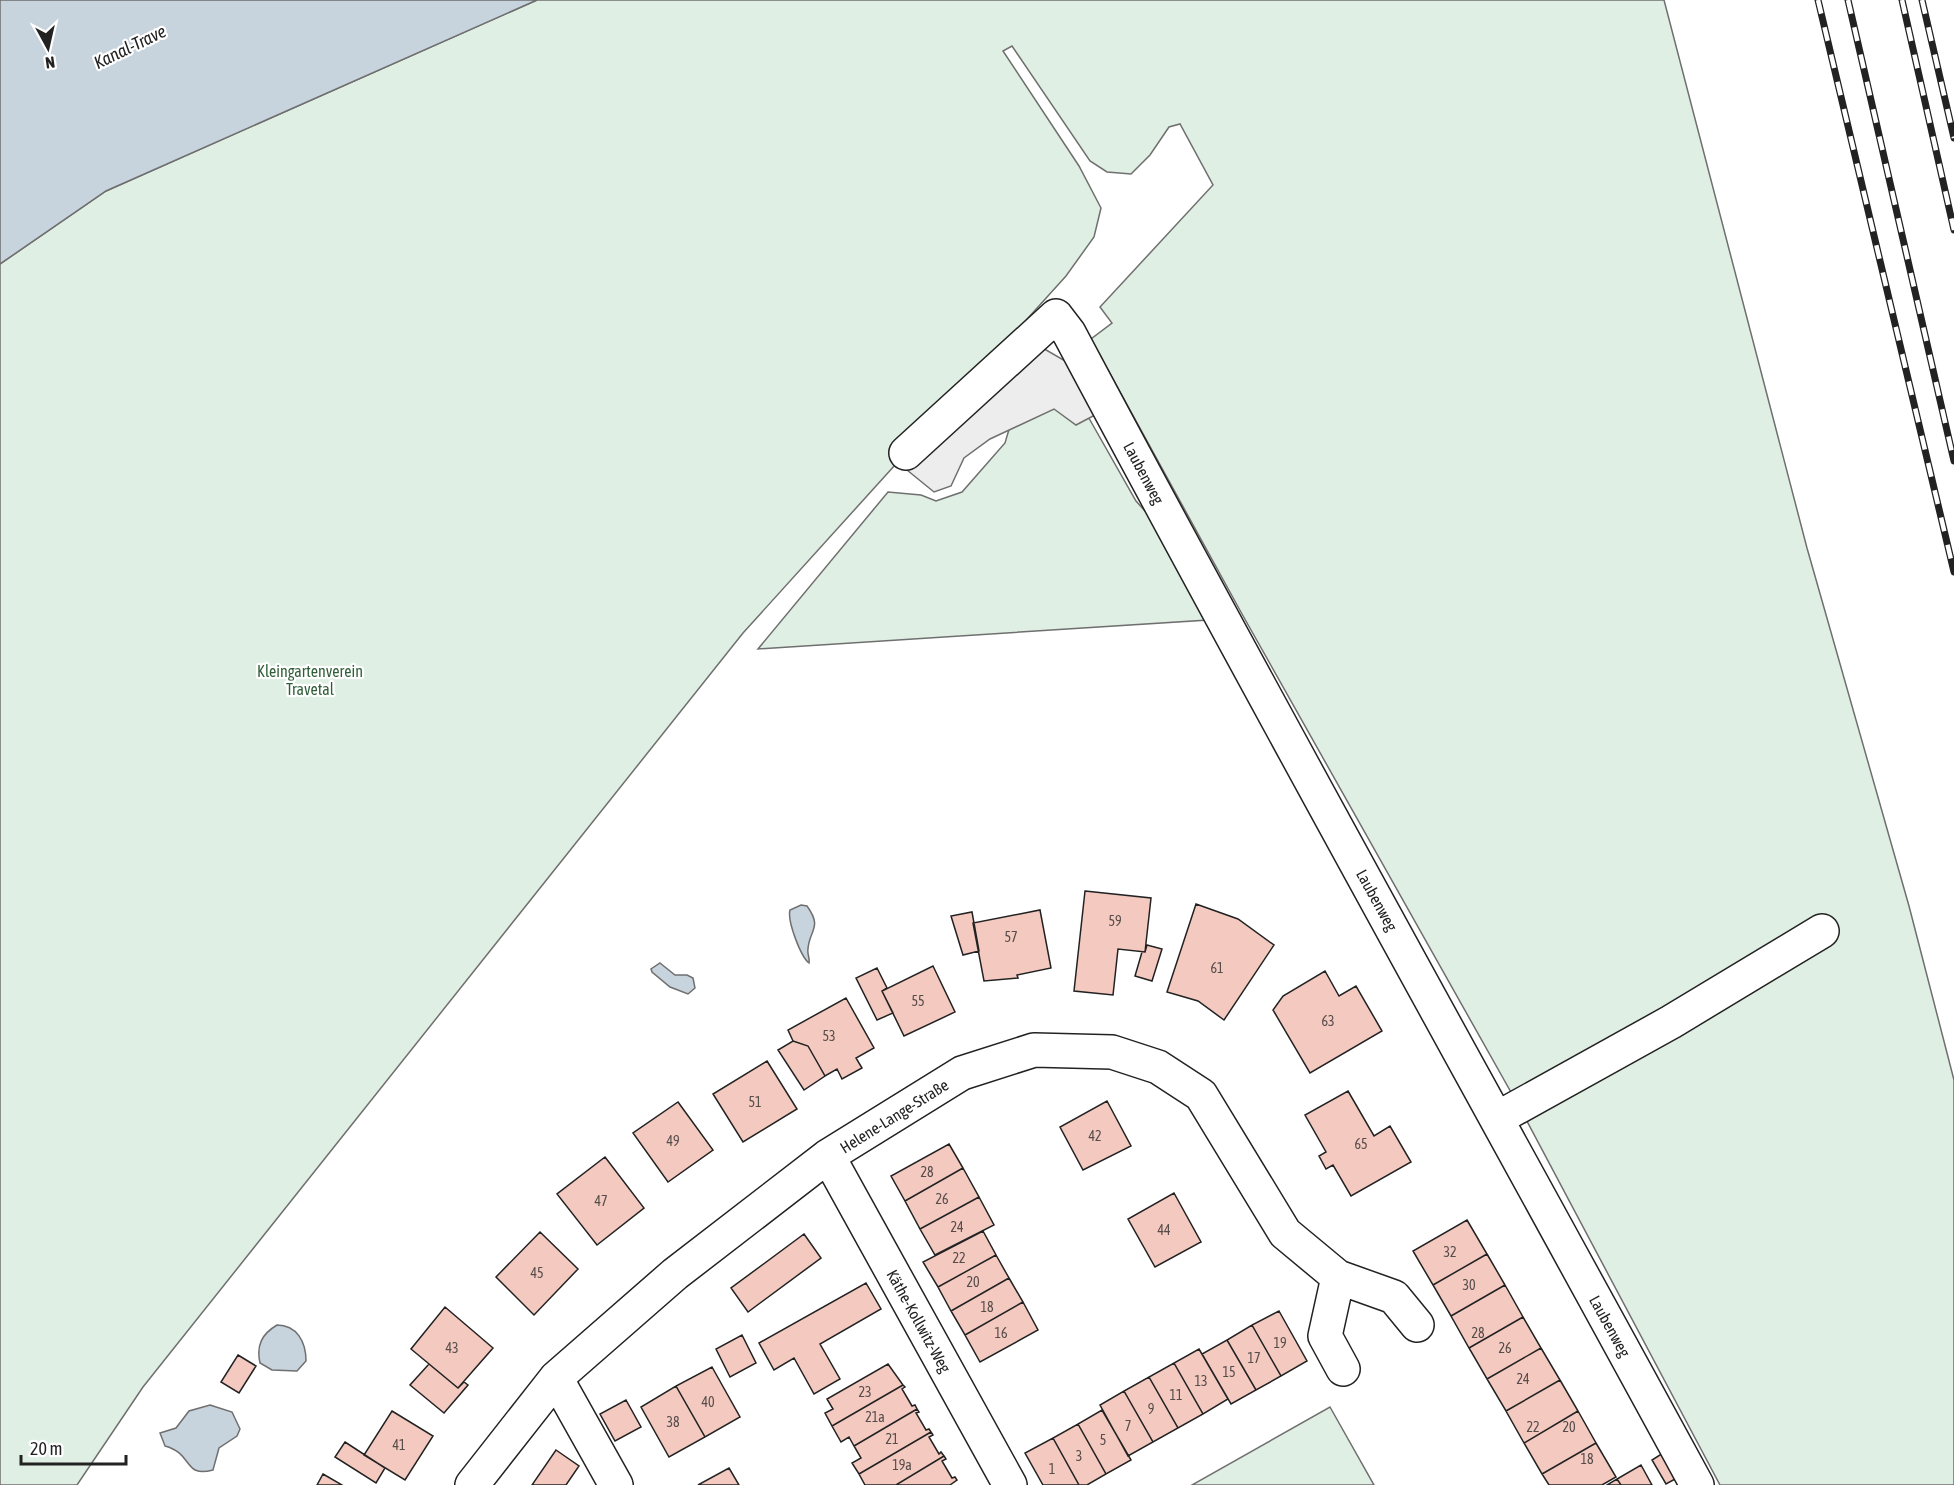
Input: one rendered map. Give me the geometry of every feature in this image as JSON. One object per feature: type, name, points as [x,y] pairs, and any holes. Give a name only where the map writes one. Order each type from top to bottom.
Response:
[{"type":"street","name":"Laubenweg","points":[[906,453],[1056,316],[1069,333],[1220,617],[1498,1118],[1697,1485]]},
{"type":"street","points":[[1498,1118],[1671,1022],[1822,931]]},
{"type":"street","name":"Helene-Lange-Straße","points":[[472,1485],[556,1378],[675,1274],[828,1156],[962,1073],[1034,1050],[1112,1052],[1158,1067],[1201,1095],[1286,1233],[1338,1277],[1394,1297],[1417,1325]]},
{"type":"street","name":"Käthe-Kollwitz-Weg","points":[[828,1156],[1010,1485]]},
{"type":"street","points":[[1338,1277],[1325,1336],[1343,1369]]},
{"type":"street","points":[[556,1378],[616,1485]]},
{"type":"green space","name":"Kleingartenverein Travetal","points":[[537,0],[1664,0],[1807,548],[1909,906],[1954,1080],[1954,1485],[1720,1485],[1521,1110],[1242,614],[1091,339],[1112,323],[1100,307],[1213,185],[1180,124],[1169,127],[1150,155],[1131,174],[1107,172],[1090,161],[1012,46],[1003,51],[1079,166],[1101,208],[1094,237],[1066,276],[743,633],[143,1387],[77,1485],[0,1485],[0,264],[106,191]]},
{"type":"green space","points":[[1054,400],[1086,413],[1136,501],[1162,530],[1208,620],[758,649],[888,492],[921,495],[936,501],[962,492],[1005,443],[1016,406]]},
{"type":"green space","points":[[1330,1407],[1374,1485],[1192,1485]]},
{"type":"shaded area","points":[[1041,347],[1067,362],[1097,414],[1076,425],[1054,409],[990,439],[964,458],[951,486],[934,492],[907,470]]},
{"type":"water","name":"Kanal-Trave","points":[[0,0],[537,0],[106,191],[0,264]]},
{"type":"water","points":[[801,905],[807,906],[815,924],[808,949],[809,963],[795,938],[790,915],[790,910]]},
{"type":"water","points":[[660,963],[675,975],[687,975],[693,978],[695,988],[688,994],[670,987],[652,972],[651,969]]},
{"type":"water","points":[[277,1325],[295,1331],[302,1341],[306,1361],[297,1371],[272,1370],[260,1363],[261,1341],[267,1332]]},
{"type":"water","points":[[210,1405],[232,1412],[240,1429],[237,1436],[219,1448],[213,1470],[197,1471],[181,1454],[165,1446],[160,1433],[176,1428],[189,1411]]},
{"type":"building","points":[[1085,891],[1151,898],[1145,952],[1118,949],[1113,995],[1074,991]]},
{"type":"building","points":[[1196,904],[1238,919],[1274,945],[1224,1020],[1198,1001],[1167,992]]},
{"type":"building","points":[[1040,910],[1051,968],[1017,975],[1018,978],[984,981],[973,923]]},
{"type":"building","points":[[972,912],[979,951],[963,955],[951,916]]},
{"type":"building","points":[[1147,945],[1162,949],[1152,981],[1135,976],[1142,952],[1145,952]]},
{"type":"building","points":[[933,966],[955,1012],[904,1036],[882,991]]},
{"type":"building","points":[[877,968],[887,988],[882,991],[893,1013],[877,1020],[856,978]]},
{"type":"building","points":[[1325,971],[1339,996],[1356,986],[1382,1031],[1310,1073],[1273,1010],[1283,996]]},
{"type":"building","points":[[846,998],[874,1048],[856,1058],[862,1068],[842,1079],[837,1069],[825,1076],[808,1046],[793,1041],[788,1030]]},
{"type":"building","points":[[793,1041],[808,1046],[825,1076],[804,1090],[778,1050]]},
{"type":"building","points":[[767,1061],[797,1109],[743,1142],[713,1094]]},
{"type":"building","points":[[1348,1091],[1374,1136],[1390,1126],[1411,1162],[1351,1196],[1333,1165],[1326,1169],[1319,1156],[1326,1152],[1305,1115]]},
{"type":"building","points":[[1107,1101],[1131,1146],[1083,1170],[1060,1127]]},
{"type":"building","points":[[678,1102],[713,1150],[668,1182],[633,1133]]},
{"type":"building","points":[[949,1144],[963,1168],[905,1201],[891,1176]]},
{"type":"building","points":[[605,1157],[644,1208],[597,1245],[557,1194]]},
{"type":"building","points":[[963,1168],[979,1197],[920,1229],[905,1201]]},
{"type":"building","points":[[1174,1193],[1201,1242],[1155,1267],[1128,1219]]},
{"type":"building","points":[[979,1197],[994,1225],[935,1255],[920,1229]]},
{"type":"building","points":[[1467,1220],[1487,1254],[1433,1285],[1413,1251]]},
{"type":"building","points":[[983,1231],[996,1255],[938,1287],[923,1262]]},
{"type":"building","points":[[540,1232],[578,1269],[534,1315],[496,1277]]},
{"type":"building","points":[[804,1234],[821,1258],[748,1312],[731,1288]]},
{"type":"building","points":[[1487,1254],[1505,1285],[1451,1316],[1433,1285]]},
{"type":"building","points":[[996,1255],[1009,1278],[951,1311],[938,1287]]},
{"type":"building","points":[[1009,1278],[1023,1302],[965,1335],[951,1311]]},
{"type":"building","points":[[866,1283],[881,1309],[820,1344],[840,1379],[814,1394],[794,1358],[774,1370],[759,1343]]},
{"type":"building","points":[[1505,1285],[1523,1317],[1469,1348],[1451,1316]]},
{"type":"building","points":[[1023,1302],[1038,1330],[980,1362],[965,1335]]},
{"type":"building","points":[[445,1307],[493,1348],[458,1388],[411,1349]]},
{"type":"building","points":[[1279,1311],[1307,1361],[1281,1376],[1252,1325]]},
{"type":"building","points":[[1523,1317],[1541,1348],[1487,1379],[1469,1348]]},
{"type":"building","points":[[1252,1325],[1281,1376],[1256,1390],[1227,1340]]},
{"type":"building","points":[[742,1335],[756,1363],[730,1377],[716,1349]]},
{"type":"building","points":[[1227,1340],[1256,1390],[1231,1404],[1202,1354]]},
{"type":"building","points":[[1541,1348],[1560,1380],[1506,1411],[1487,1379]]},
{"type":"building","points":[[1199,1349],[1228,1399],[1203,1414],[1174,1363]]},
{"type":"building","points":[[238,1355],[256,1366],[239,1393],[221,1382]]},
{"type":"building","points":[[1174,1363],[1203,1414],[1178,1428],[1149,1377]]},
{"type":"building","points":[[429,1364],[458,1388],[464,1382],[468,1385],[444,1413],[410,1385]]},
{"type":"building","points":[[888,1364],[903,1385],[832,1426],[825,1413],[833,1409],[827,1399]]},
{"type":"building","points":[[712,1367],[740,1417],[705,1437],[676,1386]]},
{"type":"building","points":[[1149,1377],[1178,1428],[1153,1442],[1124,1391]]},
{"type":"building","points":[[1560,1380],[1578,1411],[1524,1443],[1506,1411]]},
{"type":"building","points":[[903,1385],[905,1387],[902,1389],[912,1406],[915,1405],[917,1409],[854,1446],[849,1437],[841,1442],[832,1426]]},
{"type":"building","points":[[676,1386],[705,1437],[669,1457],[641,1407]]},
{"type":"building","points":[[1124,1391],[1153,1442],[1128,1456],[1100,1405]]},
{"type":"building","points":[[626,1400],[641,1427],[615,1441],[600,1414]]},
{"type":"building","points":[[917,1409],[919,1412],[916,1413],[926,1430],[929,1429],[931,1432],[859,1474],[852,1463],[861,1458],[854,1446]]},
{"type":"building","points":[[1102,1410],[1131,1460],[1106,1474],[1078,1424]]},
{"type":"building","points":[[392,1411],[433,1436],[405,1480],[364,1455]]},
{"type":"building","points":[[1578,1411],[1596,1443],[1542,1474],[1524,1443]]},
{"type":"building","points":[[1078,1424],[1106,1474],[1087,1485],[1079,1485],[1053,1438]]},
{"type":"building","points":[[931,1432],[933,1435],[929,1437],[939,1454],[941,1452],[944,1456],[896,1485],[865,1485],[859,1474]]},
{"type":"building","points":[[1053,1438],[1079,1485],[1043,1485],[1025,1453]]},
{"type":"building","points":[[345,1442],[385,1468],[376,1483],[335,1457]]},
{"type":"building","points":[[1596,1443],[1616,1477],[1602,1485],[1549,1485],[1542,1474]]},
{"type":"building","points":[[556,1450],[579,1466],[566,1485],[532,1485]]},
{"type":"building","points":[[1663,1453],[1677,1478],[1666,1484],[1652,1460]]},
{"type":"building","points":[[944,1456],[946,1459],[942,1461],[952,1478],[955,1477],[957,1480],[950,1485],[896,1485]]},
{"type":"building","points":[[1641,1465],[1652,1485],[1621,1485],[1617,1479]]},
{"type":"building","points":[[729,1468],[739,1485],[698,1485]]},
{"type":"building","points":[[323,1474],[342,1485],[317,1485]]},
{"type":"building","points":[[1617,1479],[1621,1485],[1607,1485]]},
{"type":"railway","points":[[1818,0],[1954,572]]},
{"type":"railway","points":[[1848,0],[1954,461]]},
{"type":"railway","points":[[1902,0],[1954,230]]},
{"type":"railway","points":[[1922,0],[1954,138]]}]
